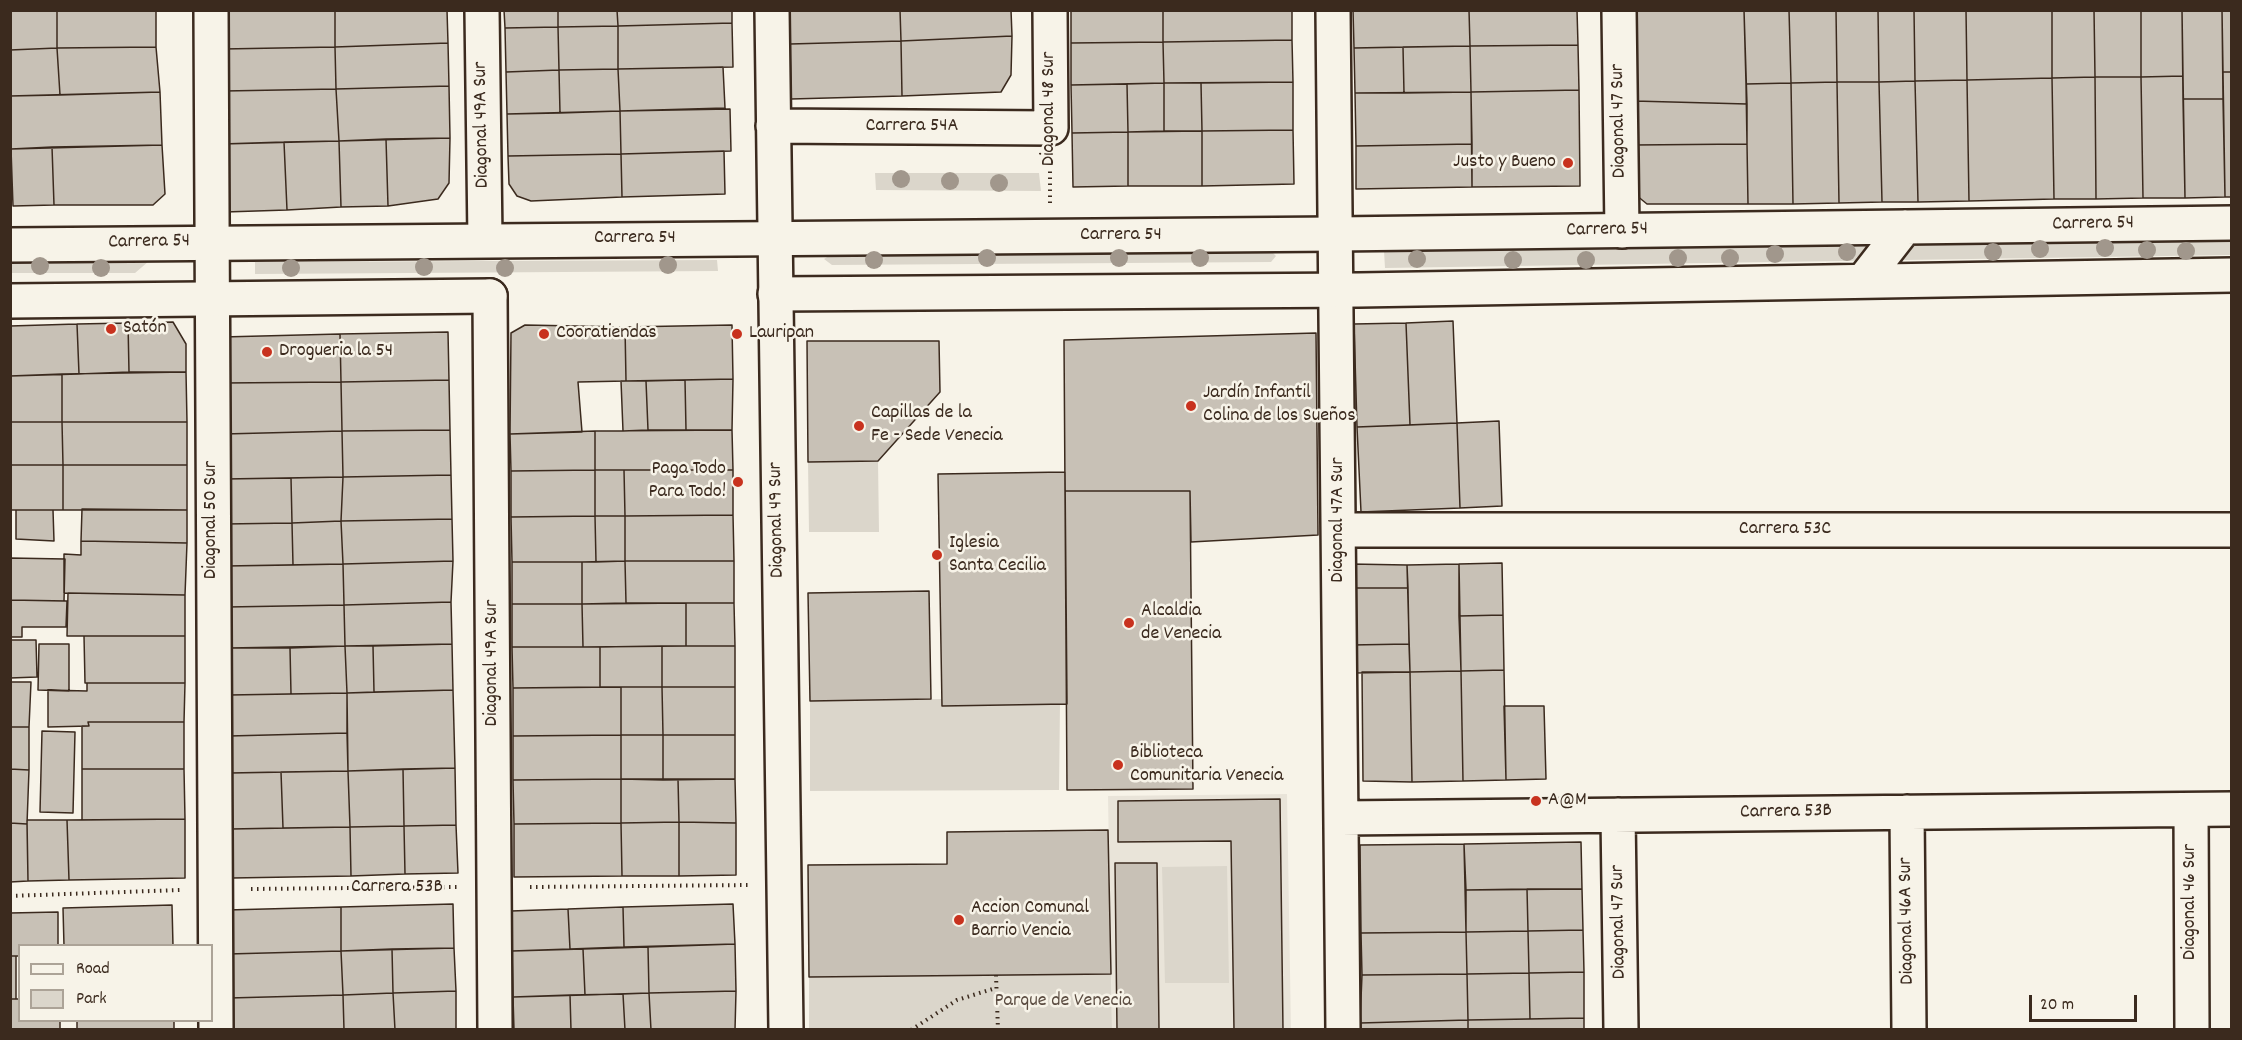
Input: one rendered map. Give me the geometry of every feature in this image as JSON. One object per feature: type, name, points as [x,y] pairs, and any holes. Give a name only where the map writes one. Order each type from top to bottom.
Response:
[{"type":"street","name":"Diagonal 50 Sur","points":[[210,10],[216,1029]]},
{"type":"street","name":"Diagonal 49A Sur","points":[[482,10],[485,240]]},
{"type":"street","name":"Diagonal 49 Sur","points":[[772,10],[786,1029]]},
{"type":"street","name":"Diagonal 48 Sur","points":[[1050,10],[1051,128]]},
{"type":"street","name":"Diagonal 47A Sur","points":[[1333,10],[1343,1029]]},
{"type":"street","name":"Diagonal 47 Sur","points":[[1619,10],[1622,231]]},
{"type":"street","name":"Carrera 54A","points":[[773,126],[1051,128]]},
{"type":"street","name":"Carrera 54","points":[[10,245],[1336,234],[2232,223]]},
{"type":"street","points":[[1863,281],[1905,227]]},
{"type":"street","points":[[775,294],[1337,290],[2232,275]]},
{"type":"street","name":"Diagonal 49A Sur","points":[[212,299],[490,296],[495,1029]]},
{"type":"street","points":[[10,301],[212,299]]},
{"type":"street","name":"Carrera 53C","points":[[1339,530],[2232,530]]},
{"type":"street","name":"Carrera 53B","points":[[1341,818],[2232,809]]},
{"type":"street","name":"Diagonal 46 Sur","points":[[2191,810],[2192,1029]]},
{"type":"street","name":"Diagonal 46A Sur","points":[[1907,812],[1909,1029]]},
{"type":"street","name":"Diagonal 47 Sur","points":[[1618,815],[1621,1029]]},
{"type":"path","name":"Diagonal 48 Sur","points":[[1050,207],[1051,128]]},
{"type":"path","name":"Carrera 53B","points":[[10,896],[215,889],[784,884]]},
{"type":"path","points":[[996,975],[998,1029]]},
{"type":"path","points":[[911,1029],[957,1000],[996,988]]},
{"type":"shaded area","points":[[1287,794],[1291,1029],[1112,1029],[1108,796]]},
{"type":"green space","points":[[875,173],[1039,173],[1041,191],[876,190]]},
{"type":"green space","points":[[2232,240],[2231,255],[1385,268],[1384,251]]},
{"type":"green space","points":[[1271,251],[1276,256],[1271,262],[832,265],[824,259],[832,254]]},
{"type":"green space","points":[[717,260],[718,271],[255,274],[255,262]]},
{"type":"green space","points":[[149,261],[135,273],[11,273],[11,262]]},
{"type":"green space","points":[[878,461],[879,532],[809,532],[808,462]]},
{"type":"green space","points":[[942,699],[942,706],[1060,704],[1059,790],[810,791],[810,701]]},
{"type":"green space","points":[[1227,866],[1229,983],[1165,983],[1162,867]]},
{"type":"green space","name":"Parque de Venecia","points":[[1111,974],[1112,1029],[809,1029],[809,977]]},
{"type":"building","points":[[10,10],[57,10],[57,48],[10,50]]},
{"type":"building","points":[[57,10],[156,10],[156,47],[57,48]]},
{"type":"building","points":[[223,10],[335,10],[335,47],[223,49]]},
{"type":"building","points":[[335,10],[447,10],[448,43],[335,47]]},
{"type":"building","points":[[504,10],[558,10],[558,27],[505,28]]},
{"type":"building","points":[[558,10],[617,10],[618,26],[558,27]]},
{"type":"building","points":[[617,10],[732,10],[732,23],[618,26]]},
{"type":"building","points":[[789,10],[900,10],[901,41],[790,44]]},
{"type":"building","points":[[900,10],[1011,10],[1012,36],[901,41]]},
{"type":"building","points":[[1071,10],[1163,10],[1163,42],[1071,43]]},
{"type":"building","points":[[1163,10],[1292,10],[1292,40],[1163,42]]},
{"type":"building","points":[[1353,10],[1469,10],[1470,46],[1354,48]]},
{"type":"building","points":[[1469,10],[1577,10],[1578,45],[1470,46]]},
{"type":"building","points":[[1633,10],[1744,10],[1747,104],[1634,101]]},
{"type":"building","points":[[1744,10],[1789,10],[1791,83],[1746,84]]},
{"type":"building","points":[[1789,10],[1836,10],[1837,82],[1791,83]]},
{"type":"building","points":[[1836,10],[1878,10],[1879,82],[1837,82]]},
{"type":"building","points":[[1878,10],[1914,10],[1915,81],[1879,82]]},
{"type":"building","points":[[1914,10],[1966,10],[1967,80],[1915,81]]},
{"type":"building","points":[[1966,10],[2052,10],[2052,78],[1967,80]]},
{"type":"building","points":[[2052,10],[2094,10],[2095,77],[2052,78]]},
{"type":"building","points":[[2094,10],[2141,10],[2141,77],[2095,77]]},
{"type":"building","points":[[2141,10],[2182,10],[2183,76],[2141,77]]},
{"type":"building","points":[[2182,10],[2222,10],[2223,99],[2183,99]]},
{"type":"building","points":[[2222,10],[2232,10],[2232,72],[2223,72]]},
{"type":"building","points":[[732,23],[733,67],[618,69],[618,26]]},
{"type":"building","points":[[618,26],[618,69],[559,70],[558,27]]},
{"type":"building","points":[[558,27],[559,70],[506,72],[505,28]]},
{"type":"building","points":[[1012,36],[1011,75],[1001,92],[902,96],[901,41]]},
{"type":"building","points":[[1292,40],[1293,82],[1164,83],[1163,42]]},
{"type":"building","points":[[901,41],[902,96],[791,99],[790,44]]},
{"type":"building","points":[[1163,42],[1164,83],[1071,85],[1071,43]]},
{"type":"building","points":[[448,43],[449,86],[336,89],[335,47]]},
{"type":"building","points":[[1578,45],[1579,90],[1471,92],[1470,46]]},
{"type":"building","points":[[1470,46],[1471,92],[1404,93],[1403,47]]},
{"type":"building","points":[[156,47],[160,92],[60,95],[57,48]]},
{"type":"building","points":[[335,47],[336,89],[224,91],[223,49]]},
{"type":"building","points":[[1403,47],[1404,93],[1355,93],[1354,48]]},
{"type":"building","points":[[57,48],[60,95],[10,96],[10,50]]},
{"type":"building","points":[[723,67],[725,108],[620,111],[618,69]]},
{"type":"building","points":[[618,69],[620,111],[560,113],[559,70]]},
{"type":"building","points":[[559,70],[560,113],[507,114],[506,72]]},
{"type":"building","points":[[2223,72],[2232,72],[2232,197],[2225,197]]},
{"type":"building","points":[[2183,76],[2185,198],[2143,198],[2141,77]]},
{"type":"building","points":[[2095,77],[2096,199],[2054,199],[2052,78]]},
{"type":"building","points":[[2095,77],[2141,77],[2143,198],[2096,199]]},
{"type":"building","points":[[2052,78],[2054,199],[1969,201],[1967,80]]},
{"type":"building","points":[[1967,80],[1969,201],[1918,202],[1915,81]]},
{"type":"building","points":[[1915,81],[1918,202],[1882,202],[1879,82]]},
{"type":"building","points":[[1293,82],[1293,130],[1202,131],[1201,83]]},
{"type":"building","points":[[1837,82],[1839,203],[1793,204],[1791,83]]},
{"type":"building","points":[[1837,82],[1879,82],[1882,202],[1839,203]]},
{"type":"building","points":[[1164,83],[1164,131],[1128,132],[1127,84]]},
{"type":"building","points":[[1164,83],[1201,83],[1202,131],[1164,131]]},
{"type":"building","points":[[1791,83],[1793,204],[1748,204],[1746,84]]},
{"type":"building","points":[[1127,84],[1128,132],[1072,133],[1071,85]]},
{"type":"building","points":[[449,86],[450,138],[339,141],[336,89]]},
{"type":"building","points":[[336,89],[339,141],[222,144],[224,91]]},
{"type":"building","points":[[1579,90],[1580,186],[1472,187],[1471,92]]},
{"type":"building","points":[[160,92],[162,145],[11,149],[10,96]]},
{"type":"building","points":[[1471,92],[1472,144],[1356,146],[1355,93]]},
{"type":"building","points":[[2183,99],[2223,99],[2225,197],[2185,198]]},
{"type":"building","points":[[1634,101],[1747,104],[1747,144],[1634,145]]},
{"type":"building","points":[[730,109],[731,151],[621,154],[620,111]]},
{"type":"building","points":[[620,111],[621,154],[508,156],[507,114]]},
{"type":"building","points":[[1293,130],[1294,184],[1202,186],[1202,131]]},
{"type":"building","points":[[1202,131],[1202,186],[1128,186],[1128,132]]},
{"type":"building","points":[[1128,132],[1128,186],[1073,187],[1072,133]]},
{"type":"building","points":[[450,138],[449,183],[438,199],[388,206],[386,139]]},
{"type":"building","points":[[386,139],[388,206],[341,207],[339,141]]},
{"type":"building","points":[[339,141],[341,207],[287,210],[284,142]]},
{"type":"building","points":[[284,142],[287,210],[225,212],[222,144]]},
{"type":"building","points":[[1472,144],[1472,187],[1356,189],[1356,146]]},
{"type":"building","points":[[1747,144],[1748,204],[1647,204],[1636,195],[1634,145]]},
{"type":"building","points":[[162,145],[165,194],[153,205],[54,205],[52,147]]},
{"type":"building","points":[[52,147],[54,205],[13,206],[11,149]]},
{"type":"building","points":[[724,151],[725,194],[622,197],[621,154]]},
{"type":"building","points":[[621,154],[622,197],[531,201],[517,196],[509,184],[508,156]]},
{"type":"building","points":[[1453,321],[1457,423],[1410,425],[1406,323]]},
{"type":"building","points":[[173,322],[186,344],[186,372],[129,372],[128,323]]},
{"type":"building","points":[[128,323],[129,372],[79,374],[77,324]]},
{"type":"building","points":[[1406,323],[1410,425],[1357,427],[1354,324]]},
{"type":"building","points":[[77,324],[79,374],[10,376],[10,326]]},
{"type":"building","points":[[525,325],[625,327],[626,381],[578,382],[582,432],[510,434],[511,333]]},
{"type":"building","points":[[732,325],[733,379],[626,381],[625,327]]},
{"type":"building","points":[[448,332],[449,380],[341,382],[340,334]]},
{"type":"building","name":"Jardín Infantil Colina de los Sueños","points":[[1316,333],[1318,535],[1191,542],[1190,491],[1065,491],[1064,340]]},
{"type":"building","points":[[340,334],[341,382],[223,383],[222,337]]},
{"type":"building","name":"Capillas de la Fe - Sede Venecia","points":[[807,341],[939,341],[940,392],[878,461],[808,462]]},
{"type":"building","points":[[186,372],[187,422],[62,422],[62,374]]},
{"type":"building","points":[[62,374],[62,422],[10,422],[10,376]]},
{"type":"building","points":[[733,379],[732,430],[686,430],[685,380]]},
{"type":"building","points":[[449,380],[450,430],[342,431],[341,382]]},
{"type":"building","points":[[685,380],[686,430],[648,430],[646,381]]},
{"type":"building","points":[[621,381],[646,381],[648,430],[623,431]]},
{"type":"building","points":[[341,382],[342,431],[224,434],[223,383]]},
{"type":"building","points":[[1499,421],[1502,506],[1460,508],[1457,423]]},
{"type":"building","points":[[10,422],[62,422],[63,465],[10,465]]},
{"type":"building","points":[[62,422],[187,422],[187,465],[63,465]]},
{"type":"building","points":[[1457,423],[1460,508],[1361,512],[1357,427]]},
{"type":"building","points":[[450,430],[451,475],[343,477],[342,431]]},
{"type":"building","points":[[732,430],[733,470],[595,470],[595,431]]},
{"type":"building","points":[[342,431],[343,477],[225,479],[224,434]]},
{"type":"building","points":[[595,431],[595,470],[511,471],[510,434]]},
{"type":"building","points":[[10,465],[63,465],[63,510],[10,510]]},
{"type":"building","points":[[63,465],[187,465],[187,510],[63,510]]},
{"type":"building","points":[[595,470],[595,516],[511,517],[511,471]]},
{"type":"building","points":[[595,470],[624,470],[625,516],[595,516]]},
{"type":"building","points":[[624,470],[733,470],[733,515],[625,516]]},
{"type":"building","points":[[1065,472],[1067,704],[942,706],[938,474]]},
{"type":"building","points":[[451,475],[452,519],[341,521],[343,477]]},
{"type":"building","points":[[343,477],[341,521],[292,523],[291,478]]},
{"type":"building","points":[[291,478],[292,523],[225,524],[225,479]]},
{"type":"building","name":"Alcaldia de Venecia","points":[[1065,491],[1190,491],[1193,789],[1067,790]]},
{"type":"building","points":[[82,509],[187,510],[187,543],[81,541]]},
{"type":"building","points":[[16,510],[53,510],[54,541],[16,539]]},
{"type":"building","points":[[733,515],[734,561],[625,561],[625,516]]},
{"type":"building","points":[[595,516],[596,562],[512,562],[511,517]]},
{"type":"building","points":[[595,516],[625,516],[625,561],[596,562]]},
{"type":"building","points":[[452,519],[453,561],[343,564],[341,521]]},
{"type":"building","points":[[341,521],[343,564],[293,565],[292,523]]},
{"type":"building","points":[[292,523],[293,565],[226,566],[225,524]]},
{"type":"building","points":[[81,541],[187,543],[185,595],[64,593],[64,554],[81,555]]},
{"type":"building","points":[[10,558],[65,559],[64,601],[10,600]]},
{"type":"building","points":[[453,561],[451,602],[344,605],[343,564]]},
{"type":"building","points":[[625,561],[626,603],[582,604],[582,562]]},
{"type":"building","points":[[625,561],[734,561],[734,603],[626,603]]},
{"type":"building","points":[[512,562],[582,562],[582,604],[512,604]]},
{"type":"building","points":[[1502,563],[1503,615],[1459,616],[1459,564]]},
{"type":"building","points":[[343,564],[344,605],[227,607],[226,566]]},
{"type":"building","points":[[1350,564],[1407,565],[1408,588],[1350,588]]},
{"type":"building","points":[[1459,564],[1461,671],[1410,672],[1407,565]]},
{"type":"building","points":[[1350,588],[1408,588],[1409,644],[1351,645]]},
{"type":"building","points":[[929,591],[931,699],[810,701],[808,593]]},
{"type":"building","points":[[68,593],[185,595],[185,636],[67,636]]},
{"type":"building","points":[[10,600],[67,601],[66,627],[22,627],[22,637],[10,637]]},
{"type":"building","points":[[451,602],[452,644],[345,646],[344,605]]},
{"type":"building","points":[[686,603],[686,646],[583,647],[582,604]]},
{"type":"building","points":[[686,603],[734,603],[735,646],[686,646]]},
{"type":"building","points":[[512,604],[582,604],[583,647],[512,647]]},
{"type":"building","points":[[344,605],[345,646],[228,648],[227,607]]},
{"type":"building","points":[[1503,615],[1504,670],[1461,671],[1459,616]]},
{"type":"building","points":[[84,636],[185,636],[185,683],[85,683]]},
{"type":"building","points":[[10,640],[36,640],[37,677],[10,678]]},
{"type":"building","points":[[39,644],[69,644],[69,691],[38,690]]},
{"type":"building","points":[[452,644],[453,690],[374,692],[373,646]]},
{"type":"building","points":[[1409,644],[1410,672],[1352,673],[1351,645]]},
{"type":"building","points":[[345,646],[347,693],[291,694],[290,648]]},
{"type":"building","points":[[345,646],[373,646],[374,692],[347,693]]},
{"type":"building","points":[[662,646],[662,687],[600,687],[600,647]]},
{"type":"building","points":[[662,646],[735,646],[735,687],[662,687]]},
{"type":"building","points":[[512,647],[600,647],[600,687],[513,688]]},
{"type":"building","points":[[228,648],[290,648],[291,694],[229,695]]},
{"type":"building","points":[[1504,670],[1506,780],[1463,781],[1461,671]]},
{"type":"building","points":[[1461,671],[1463,781],[1412,782],[1410,672]]},
{"type":"building","points":[[1362,672],[1410,672],[1412,782],[1363,781]]},
{"type":"building","points":[[10,682],[31,682],[29,727],[10,727]]},
{"type":"building","points":[[87,683],[185,683],[184,722],[88,722],[89,726],[48,727],[48,690],[87,691]]},
{"type":"building","points":[[621,687],[621,735],[513,736],[513,688]]},
{"type":"building","points":[[621,687],[662,687],[663,735],[621,735]]},
{"type":"building","points":[[662,687],[735,687],[735,735],[663,735]]},
{"type":"building","points":[[453,690],[455,768],[348,771],[347,693]]},
{"type":"building","points":[[347,693],[347,733],[229,736],[229,695]]},
{"type":"building","points":[[1504,706],[1544,706],[1546,779],[1506,780]]},
{"type":"building","points":[[88,722],[184,722],[184,769],[82,769],[82,726],[89,726]]},
{"type":"building","points":[[10,727],[29,727],[29,770],[10,769]]},
{"type":"building","points":[[42,731],[75,732],[73,813],[40,812]]},
{"type":"building","points":[[347,733],[348,771],[230,773],[229,736]]},
{"type":"building","points":[[621,735],[621,779],[513,780],[513,736]]},
{"type":"building","points":[[621,735],[663,735],[663,780],[621,779]]},
{"type":"building","points":[[663,735],[735,735],[735,779],[663,780]]},
{"type":"building","points":[[455,768],[456,825],[404,826],[403,769]]},
{"type":"building","points":[[10,769],[29,770],[27,824],[10,823]]},
{"type":"building","points":[[82,769],[184,769],[185,819],[82,820]]},
{"type":"building","points":[[403,769],[404,826],[350,827],[348,771]]},
{"type":"building","points":[[348,771],[350,827],[283,828],[281,772]]},
{"type":"building","points":[[281,772],[283,828],[231,829],[230,773]]},
{"type":"building","points":[[621,779],[621,823],[514,824],[513,780]]},
{"type":"building","points":[[621,779],[678,779],[679,822],[621,823]]},
{"type":"building","points":[[678,779],[735,779],[736,823],[679,822]]},
{"type":"building","points":[[1280,799],[1283,1030],[1234,1030],[1231,841],[1118,842],[1118,801]]},
{"type":"building","points":[[185,819],[185,878],[69,880],[67,820]]},
{"type":"building","points":[[27,820],[67,820],[69,880],[28,881]]},
{"type":"building","points":[[679,822],[679,876],[622,876],[621,823]]},
{"type":"building","points":[[679,822],[736,823],[736,875],[679,876]]},
{"type":"building","points":[[10,823],[27,824],[28,881],[10,882]]},
{"type":"building","points":[[621,823],[622,876],[514,877],[514,824]]},
{"type":"building","points":[[456,825],[458,873],[405,874],[404,826]]},
{"type":"building","points":[[404,826],[405,874],[351,876],[350,827]]},
{"type":"building","points":[[350,827],[351,876],[232,878],[231,829]]},
{"type":"building","name":"Accion Comunal Barrio Vencia","points":[[1108,830],[1111,974],[809,977],[808,865],[947,864],[947,832]]},
{"type":"building","points":[[1581,842],[1582,889],[1466,890],[1464,844]]},
{"type":"building","points":[[1464,844],[1466,932],[1361,933],[1360,845]]},
{"type":"building","points":[[1115,863],[1157,863],[1159,1030],[1117,1030]]},
{"type":"building","points":[[1527,889],[1582,889],[1583,930],[1528,931]]},
{"type":"building","points":[[1527,889],[1528,931],[1466,932],[1466,890]]},
{"type":"building","points":[[453,904],[454,948],[341,951],[341,907]]},
{"type":"building","points":[[733,904],[735,944],[624,947],[623,907]]},
{"type":"building","points":[[172,905],[173,944],[64,944],[63,908]]},
{"type":"building","points":[[341,907],[341,951],[228,954],[227,910]]},
{"type":"building","points":[[623,907],[624,947],[570,949],[568,909]]},
{"type":"building","points":[[568,909],[570,949],[512,951],[511,911]]},
{"type":"building","points":[[58,912],[58,944],[18,944],[18,956],[10,956],[10,913]]},
{"type":"building","points":[[1583,930],[1584,972],[1529,973],[1528,931]]},
{"type":"building","points":[[1528,931],[1529,973],[1467,974],[1466,932]]},
{"type":"building","points":[[1466,932],[1467,974],[1362,975],[1361,933]]},
{"type":"building","points":[[735,944],[736,991],[649,993],[648,947]]},
{"type":"building","points":[[648,947],[649,993],[585,995],[583,949]]},
{"type":"building","points":[[454,948],[456,991],[393,993],[392,949]]},
{"type":"building","points":[[392,949],[393,993],[343,995],[341,951]]},
{"type":"building","points":[[583,949],[585,995],[513,997],[512,951]]},
{"type":"building","points":[[341,951],[343,995],[229,998],[228,954]]},
{"type":"building","points":[[10,956],[16,956],[16,999],[10,999]]},
{"type":"building","points":[[1584,972],[1584,1018],[1530,1019],[1529,973]]},
{"type":"building","points":[[1529,973],[1530,1019],[1468,1020],[1467,974]]},
{"type":"building","points":[[1467,974],[1468,1020],[1360,1023],[1362,975]]},
{"type":"building","points":[[456,991],[456,1030],[395,1030],[393,993]]},
{"type":"building","points":[[736,991],[735,1030],[651,1030],[649,993]]},
{"type":"building","points":[[393,993],[395,1030],[344,1030],[343,995]]},
{"type":"building","points":[[649,993],[651,1030],[625,1030],[623,994]]},
{"type":"building","points":[[623,994],[625,1030],[571,1030],[570,995]]},
{"type":"building","points":[[343,995],[344,1030],[230,1030],[229,998]]},
{"type":"building","points":[[570,995],[571,1030],[514,1030],[513,997]]},
{"type":"building","points":[[10,999],[18,999],[18,1022],[60,1022],[60,1030],[10,1030]]},
{"type":"building","points":[[1584,1018],[1584,1030],[1468,1030],[1468,1020]]},
{"type":"building","points":[[1468,1020],[1468,1030],[1360,1030],[1360,1023]]},
{"type":"building","points":[[77,1022],[174,1022],[174,1030],[77,1030]]},
{"type":"place","name":"Justo y Bueno","points":[[1568,163]]},
{"type":"place","name":"Satón","points":[[111,329]]},
{"type":"place","name":"Cooratiendas","points":[[544,334]]},
{"type":"place","name":"Lauripan","points":[[737,334]]},
{"type":"place","name":"Drogueria la 54","points":[[267,352]]},
{"type":"place","name":"Jardín Infantil Colina de los Sueños","points":[[1191,406]]},
{"type":"place","name":"Capillas de la Fe - Sede Venecia","points":[[859,426]]},
{"type":"place","name":"Paga Todo Para Todo!","points":[[738,482]]},
{"type":"place","name":"Iglesia Santa Cecilia","points":[[937,555]]},
{"type":"place","name":"Alcaldia de Venecia","points":[[1129,623]]},
{"type":"place","name":"Biblioteca Comunitaria Venecia","points":[[1118,765]]},
{"type":"place","name":"A@M","points":[[1536,801]]},
{"type":"place","name":"Accion Comunal Barrio Vencia","points":[[959,920]]}]
